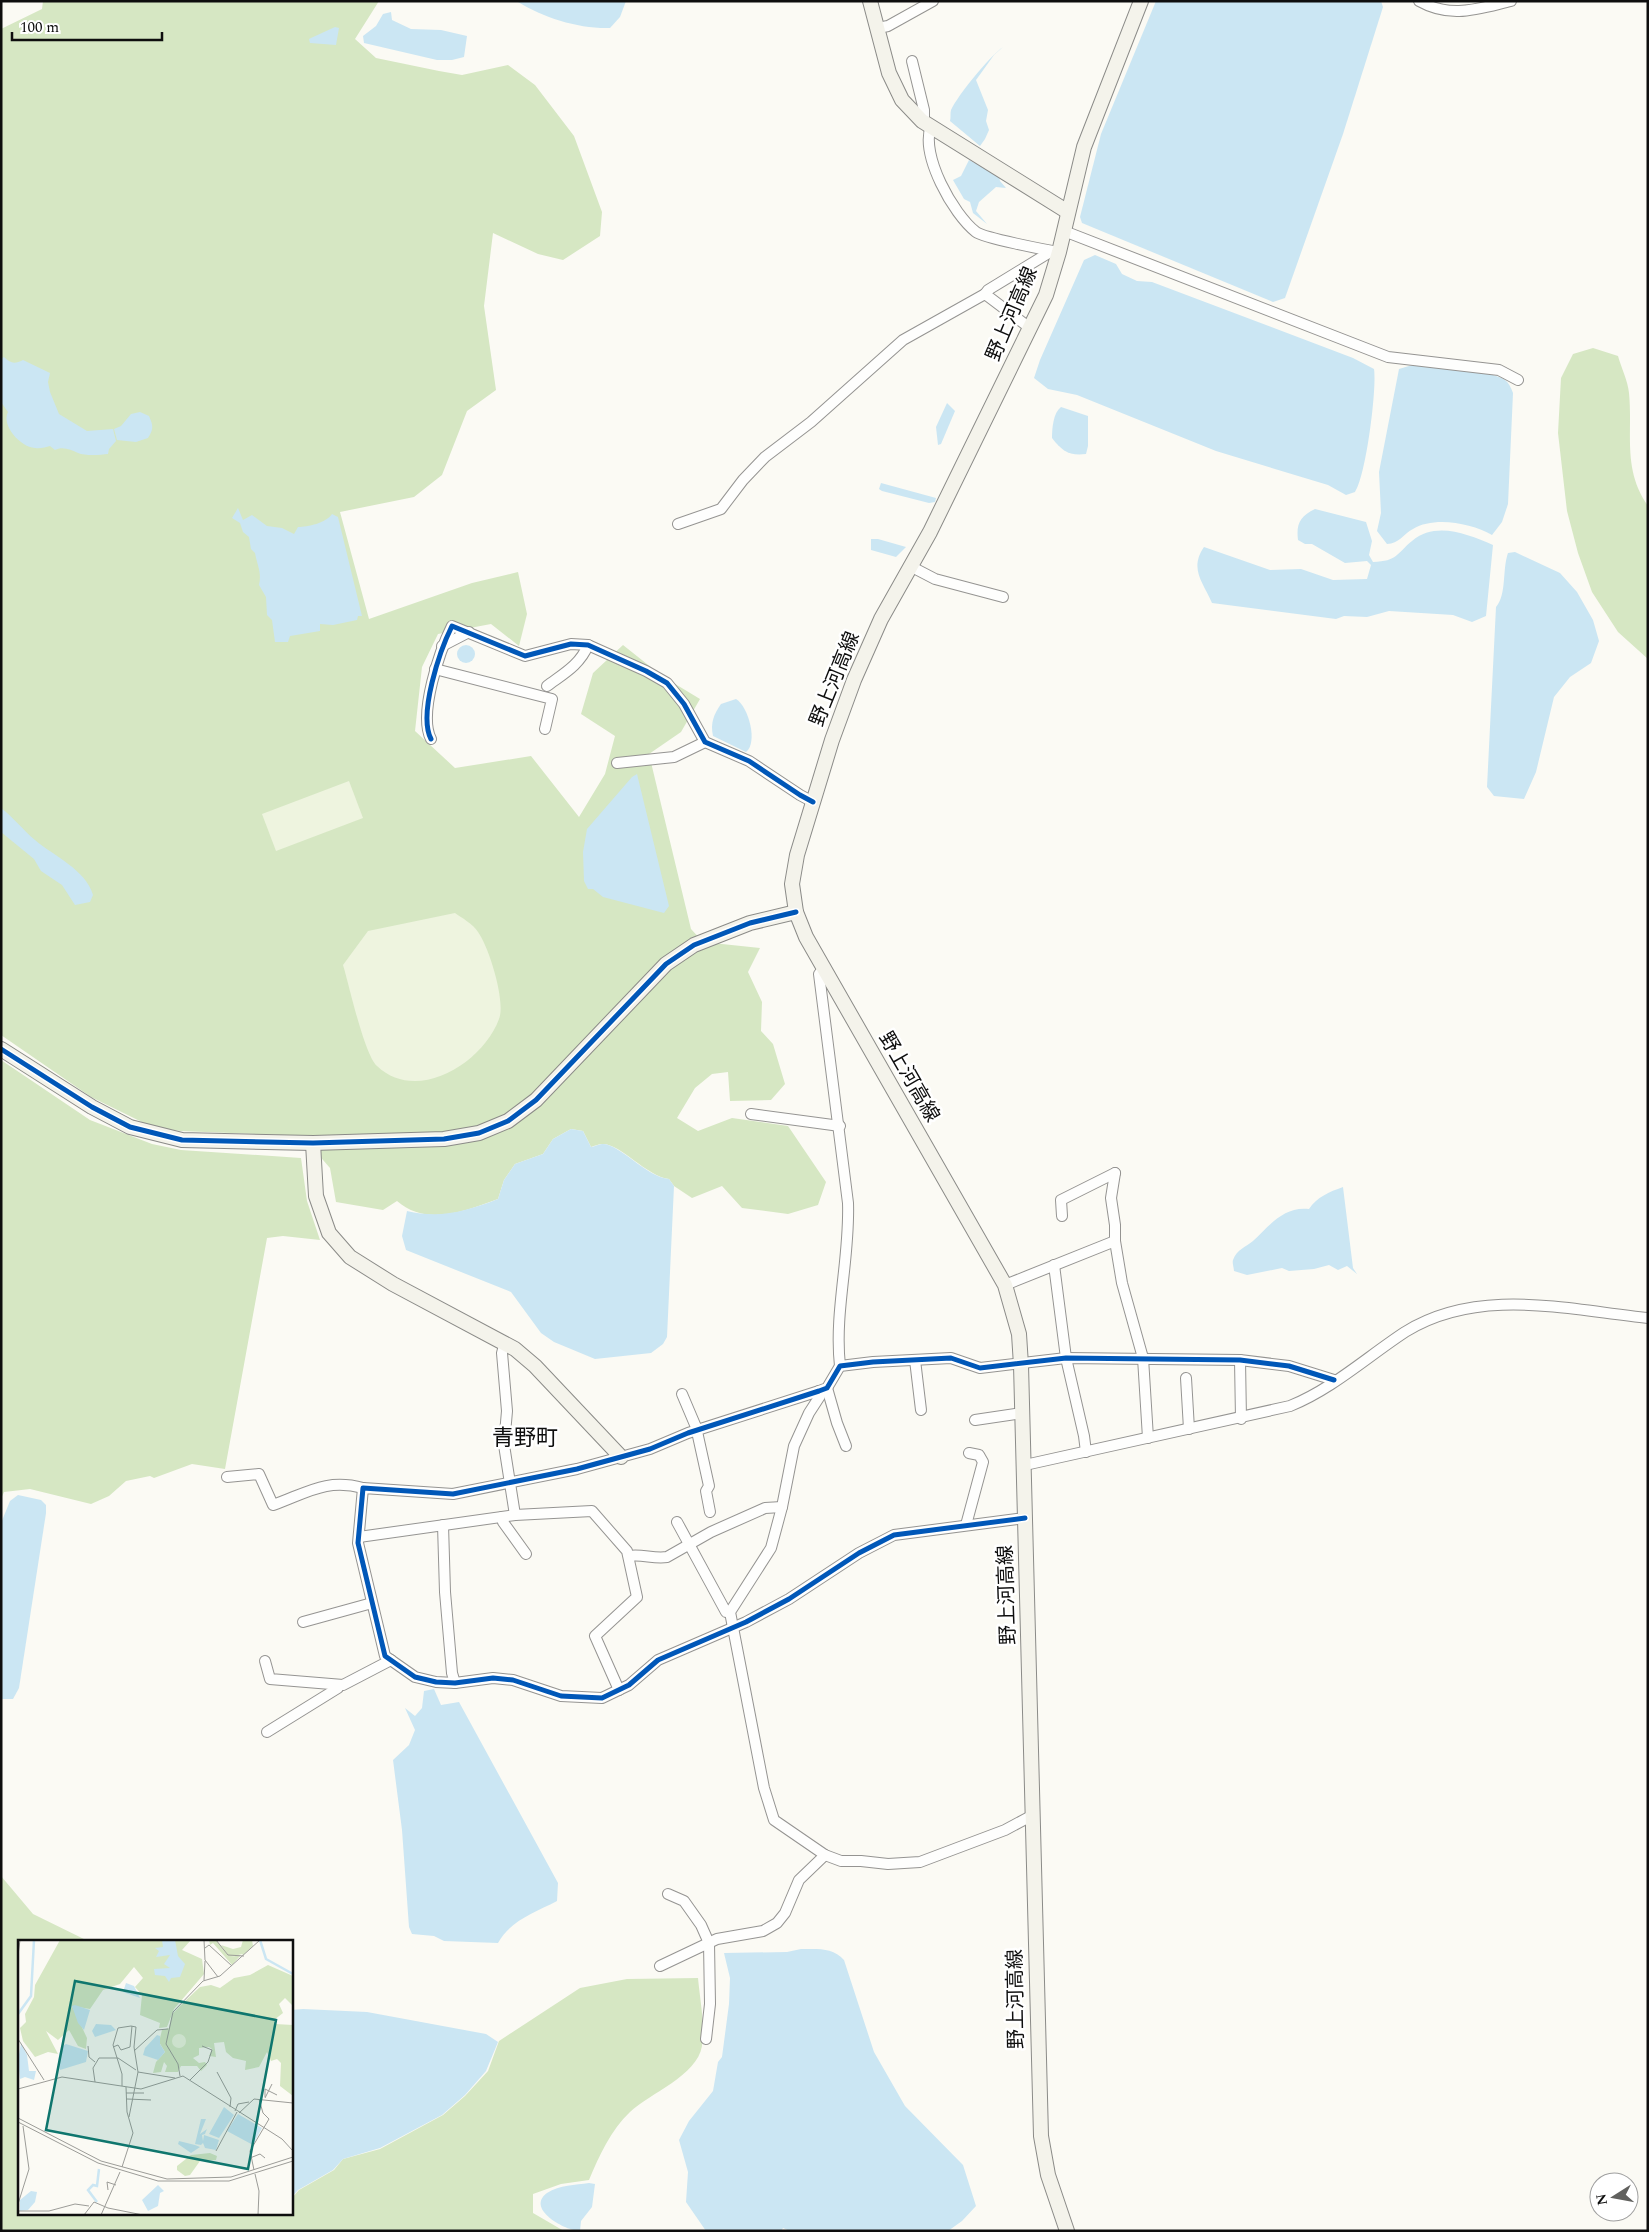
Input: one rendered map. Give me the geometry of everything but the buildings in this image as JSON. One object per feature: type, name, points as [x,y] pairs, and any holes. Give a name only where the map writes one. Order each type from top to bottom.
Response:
[{"type":"main road","points":[[870,1],[889,72],[902,100],[928,124],[1068,212]]},
{"type":"main road","name":"野上河高線","points":[[1067,2231],[1048,2176],[1041,2136],[1025,1465],[1019,1334],[1005,1284],[806,937],[796,912],[792,884],[797,855],[813,802],[854,680],[881,619],[930,532],[1046,295],[1053,251],[1064,231],[1084,147],[1141,1]]},
{"type":"main road","points":[[1,1049],[92,1107],[130,1127],[182,1140],[313,1143],[444,1139],[479,1132],[508,1121],[536,1100],[666,964],[694,945],[750,923],[796,912]]},
{"type":"main road","points":[[313,1143],[316,1196],[329,1233],[350,1257],[393,1284],[505,1342],[535,1366],[621,1457]]},
{"type":"street","points":[[878,28],[888,26],[933,1]]},
{"type":"street","points":[[1419,1],[1434,10],[1455,13],[1511,1]]},
{"type":"street","points":[[912,61],[928,124],[930,144],[938,178],[954,206],[977,233],[1053,251]]},
{"type":"street","points":[[1064,231],[1388,357],[1499,370],[1518,380]]},
{"type":"street","points":[[678,524],[721,509],[743,480],[765,457],[811,422],[903,340],[985,294],[988,290],[1053,251]]},
{"type":"street","points":[[985,294],[1030,328]]},
{"type":"street","points":[[910,566],[935,579],[1003,597]]},
{"type":"street","points":[[431,739],[426,724],[435,669],[442,646],[452,626],[525,656],[571,644],[588,645],[646,671],[667,683],[684,704],[705,742],[749,761],[813,802]]},
{"type":"street","points":[[547,686],[574,666],[584,655],[588,645]]},
{"type":"street","points":[[435,669],[552,699],[545,729]]},
{"type":"street","points":[[617,763],[674,757],[705,742]]},
{"type":"street","points":[[824,968],[819,974],[840,1126],[849,1228],[838,1344],[840,1366],[809,1413],[794,1446],[782,1507],[771,1548],[730,1612],[764,1788],[774,1820],[825,1854],[841,1862],[861,1860],[888,1864],[920,1862],[1005,1830],[1033,1815]]},
{"type":"street","points":[[751,1114],[840,1126]]},
{"type":"street","points":[[1062,1216],[1061,1200],[1115,1174],[1111,1198],[1115,1225],[1115,1242],[1122,1283],[1143,1358],[1148,1438]]},
{"type":"street","points":[[1005,1284],[1115,1242]]},
{"type":"street","points":[[1054,1265],[1066,1358],[1086,1452]]},
{"type":"street","points":[[1025,1465],[1241,1419],[1290,1406],[1315,1396],[1334,1380],[1407,1331],[1444,1315],[1496,1304],[1550,1306],[1648,1318]]},
{"type":"street","points":[[505,1342],[502,1353],[507,1411],[504,1445],[515,1514]]},
{"type":"street","points":[[840,1366],[873,1362],[951,1358],[980,1368],[1021,1365],[1033,1361],[1066,1358],[1240,1360],[1289,1366],[1334,1380]]},
{"type":"street","points":[[915,1360],[921,1410]]},
{"type":"street","points":[[1240,1360],[1241,1419]]},
{"type":"street","points":[[1186,1378],[1189,1429]]},
{"type":"street","points":[[227,1477],[259,1474],[273,1505],[328,1484],[453,1494],[650,1450],[697,1431],[823,1390]]},
{"type":"street","points":[[823,1390],[846,1446]]},
{"type":"street","points":[[682,1394],[697,1431],[709,1486],[706,1491],[710,1512]]},
{"type":"street","points":[[975,1420],[1022,1413]]},
{"type":"street","points":[[966,1526],[983,1462],[979,1455],[969,1453]]},
{"type":"street","points":[[363,1488],[359,1537],[385,1656],[415,1677],[436,1682],[455,1683],[493,1678],[513,1680],[561,1696],[602,1698],[629,1685],[658,1660],[789,1599],[859,1553],[894,1535],[1025,1518]]},
{"type":"street","points":[[629,1556],[638,1554],[658,1558],[667,1557],[711,1532],[765,1508],[782,1507]]},
{"type":"street","points":[[359,1537],[515,1514],[592,1511],[627,1550],[636,1600],[594,1638],[619,1690]]},
{"type":"street","points":[[502,1517],[503,1522],[526,1554]]},
{"type":"street","points":[[677,1522],[688,1546],[726,1612],[730,1612]]},
{"type":"street","points":[[443,1525],[445,1592],[452,1673],[455,1683]]},
{"type":"street","points":[[303,1622],[372,1603]]},
{"type":"street","points":[[265,1661],[270,1680],[343,1685],[391,1660]]},
{"type":"street","points":[[267,1732],[338,1688],[338,1685]]},
{"type":"street","points":[[660,1966],[717,1939],[763,1931],[777,1924],[785,1913],[799,1880],[825,1854]]},
{"type":"street","points":[[668,1894],[684,1901],[702,1925],[709,1943],[710,2004],[706,2039]]},
{"type":"green space","points":[[43,1],[379,1],[355,39],[376,58],[462,75],[508,65],[535,85],[574,136],[602,212],[600,236],[563,260],[538,254],[493,233],[484,306],[496,390],[467,411],[442,475],[414,497],[340,512],[369,619],[472,583],[518,572],[527,614],[519,646],[491,624],[438,634],[422,667],[415,731],[455,768],[531,756],[579,817],[605,774],[615,736],[581,714],[593,673],[623,645],[662,676],[700,699],[681,732],[649,754],[691,929],[703,942],[760,948],[748,972],[762,1002],[761,1031],[773,1044],[785,1084],[771,1100],[730,1101],[728,1072],[712,1074],[695,1088],[677,1118],[698,1131],[732,1118],[788,1126],[826,1182],[818,1205],[788,1214],[742,1208],[722,1186],[692,1198],[674,1186],[669,1179],[651,1172],[617,1149],[602,1144],[591,1147],[583,1131],[571,1129],[553,1139],[543,1154],[515,1164],[504,1180],[498,1199],[473,1208],[459,1212],[433,1215],[409,1209],[397,1201],[383,1210],[336,1202],[330,1168],[302,1136],[180,1131],[150,1126],[91,1097],[1,1035],[1,29],[42,9]]},
{"type":"green space","points":[[1593,348],[1618,356],[1628,388],[1632,465],[1640,492],[1648,506],[1648,659],[1618,632],[1592,592],[1578,553],[1567,511],[1558,433],[1561,378],[1573,354]]},
{"type":"green space","points":[[349,781],[363,818],[276,851],[262,814]]},
{"type":"green space","points":[[455,913],[476,929],[487,950],[498,988],[501,1011],[499,1019],[491,1035],[479,1050],[464,1063],[447,1073],[429,1079],[411,1081],[393,1077],[377,1066],[367,1048],[343,965],[368,931]]},
{"type":"green space","points":[[1,1060],[90,1120],[152,1144],[181,1150],[301,1158],[307,1201],[320,1240],[283,1236],[267,1238],[225,1469],[192,1464],[154,1478],[150,1476],[126,1481],[109,1496],[91,1504],[30,1489],[4,1492],[1,1499]]},
{"type":"green space","points":[[1,1876],[33,1914],[86,1940],[18,1940],[18,2214],[292,2214],[292,2198],[299,2190],[334,2170],[343,2159],[380,2149],[443,2115],[465,2096],[488,2071],[499,2041],[580,1988],[627,1979],[698,1978],[703,2038],[698,2057],[682,2075],[639,2105],[623,2119],[606,2144],[589,2180],[561,2184],[533,2194],[533,2213],[564,2231],[1,2231]]},
{"type":"water","points":[[626,1],[620,17],[610,28],[586,27],[550,18],[518,2]]},
{"type":"water","points":[[1156,1],[1381,1],[1383,7],[1343,134],[1285,298],[1273,302],[1082,223],[1080,217],[1101,134]]},
{"type":"water","points":[[391,12],[392,20],[411,29],[441,30],[467,36],[464,57],[452,60],[437,60],[364,43],[363,36],[376,26],[383,14]]},
{"type":"water","points":[[335,27],[339,28],[336,45],[310,43],[309,39]]},
{"type":"water","points":[[994,55],[976,80],[988,110],[986,121],[989,130],[980,146],[950,121],[951,111],[955,103],[975,76]]},
{"type":"water","points":[[969,160],[999,176],[1000,181],[1006,188],[996,187],[979,202],[976,211],[987,224],[973,213],[970,202],[964,199],[953,180],[961,176]]},
{"type":"water","points":[[1095,255],[1116,264],[1122,274],[1137,281],[1152,282],[1353,358],[1374,369],[1374,394],[1370,432],[1363,469],[1355,492],[1346,495],[1328,485],[1216,451],[1077,395],[1048,389],[1034,378],[1084,260]]},
{"type":"water","points":[[4,357],[13,363],[23,360],[50,373],[48,382],[50,392],[59,414],[87,431],[113,429],[116,441],[109,449],[108,454],[85,455],[64,448],[55,450],[50,446],[35,448],[29,447],[18,440],[7,423],[8,412],[1,402],[1,359]]},
{"type":"water","points":[[1409,366],[1443,367],[1486,373],[1498,376],[1511,387],[1513,393],[1508,504],[1502,522],[1492,535],[1463,524],[1442,522],[1422,525],[1410,531],[1398,541],[1387,544],[1377,531],[1381,513],[1379,472],[1399,369]]},
{"type":"water","points":[[947,403],[955,411],[941,444],[938,445],[936,427]]},
{"type":"water","points":[[1061,407],[1088,416],[1088,446],[1086,454],[1066,452],[1052,438],[1055,417]]},
{"type":"water","points":[[140,412],[149,416],[151,422],[152,429],[148,438],[136,442],[117,440],[114,429],[121,426],[131,414]]},
{"type":"water","points":[[881,483],[936,498],[935,502],[929,503],[882,491],[879,489]]},
{"type":"water","points":[[238,508],[243,520],[252,515],[267,526],[282,528],[294,534],[298,527],[321,522],[332,514],[338,517],[362,616],[358,616],[357,620],[333,625],[320,624],[320,631],[290,636],[288,642],[275,642],[272,620],[267,615],[266,597],[259,585],[260,572],[255,553],[251,549],[249,537],[243,532],[240,523],[232,518]]},
{"type":"water","points":[[1315,509],[1366,522],[1372,541],[1369,555],[1373,562],[1392,558],[1421,535],[1431,532],[1452,531],[1493,545],[1486,616],[1472,622],[1453,615],[1389,611],[1367,617],[1344,616],[1336,619],[1212,603],[1198,569],[1198,562],[1204,547],[1270,570],[1301,569],[1333,580],[1367,579],[1371,565],[1367,561],[1345,563],[1312,544],[1305,544],[1298,540],[1300,521]]},
{"type":"water","points":[[871,539],[878,539],[906,547],[896,557],[871,550]]},
{"type":"water","points":[[1515,552],[1560,573],[1577,592],[1593,620],[1599,641],[1591,663],[1570,677],[1554,697],[1536,772],[1524,799],[1494,796],[1487,787],[1496,607],[1502,595],[1508,553]]},
{"type":"water","points":[[466,645],[472,648],[475,654],[472,660],[466,663],[460,660],[457,654],[460,648]]},
{"type":"water","points":[[736,699],[745,709],[752,733],[750,747],[746,752],[713,736],[712,731],[712,723],[721,704]]},
{"type":"water","points":[[637,774],[669,906],[664,913],[603,897],[593,889],[588,889],[584,881],[583,852],[587,829],[632,777]]},
{"type":"water","points":[[1,808],[35,840],[68,864],[83,878],[93,895],[90,902],[75,905],[62,885],[41,871],[34,859],[1,832]]},
{"type":"water","points":[[571,1129],[583,1131],[591,1147],[602,1144],[609,1145],[651,1173],[669,1179],[674,1186],[667,1337],[663,1344],[651,1353],[595,1359],[554,1342],[541,1333],[511,1292],[406,1250],[402,1236],[407,1211],[442,1214],[464,1210],[498,1199],[504,1180],[515,1164],[543,1154],[553,1139]]},
{"type":"water","points":[[1343,1187],[1353,1268],[1357,1274],[1347,1266],[1338,1270],[1329,1265],[1314,1269],[1289,1271],[1282,1268],[1247,1275],[1234,1271],[1233,1261],[1237,1253],[1278,1218],[1292,1210],[1309,1209],[1324,1195]]},
{"type":"water","points":[[18,1495],[41,1500],[46,1505],[46,1513],[19,1688],[13,1699],[1,1699],[1,1523],[10,1501]]},
{"type":"water","points":[[434,1689],[441,1705],[459,1702],[558,1883],[557,1901],[516,1923],[509,1928],[498,1943],[444,1941],[434,1936],[412,1934],[409,1927],[402,1830],[393,1760],[409,1745],[415,1730],[405,1708],[415,1716],[422,1708],[424,1691]]},
{"type":"water","points":[[801,1949],[830,1951],[844,1960],[874,2052],[905,2106],[963,2165],[976,2206],[962,2221],[948,2231],[790,2231],[783,2228],[781,2231],[706,2231],[686,2202],[688,2172],[679,2140],[689,2121],[713,2091],[718,2062],[722,2057],[729,2004],[730,1978],[724,1953],[787,1952]]},
{"type":"water","points":[[292,2010],[367,2012],[486,2034],[498,2042],[486,2071],[465,2095],[442,2115],[380,2148],[343,2159],[333,2170],[298,2190],[292,2197]]},
{"type":"water","points":[[589,2183],[595,2184],[592,2207],[581,2221],[580,2231],[558,2223],[544,2212],[541,2206],[542,2199],[547,2193],[562,2187]]},
{"type":"cycle path","points":[[431,739],[427,714],[432,682],[452,626],[525,656],[571,644],[588,645],[646,671],[667,683],[684,704],[705,742],[749,761],[813,802]]},
{"type":"cycle path","points":[[1,1049],[92,1107],[130,1127],[182,1140],[313,1143],[444,1139],[479,1133],[508,1121],[536,1100],[666,964],[694,945],[750,923],[796,912]]},
{"type":"cycle path","points":[[1025,1518],[894,1535],[859,1553],[789,1599],[746,1622],[658,1660],[629,1685],[602,1698],[561,1696],[513,1680],[493,1678],[455,1683],[436,1682],[415,1677],[385,1656],[358,1543],[363,1488],[453,1494],[577,1469],[650,1449],[688,1433],[827,1388],[840,1366],[873,1362],[951,1358],[980,1368],[1066,1358],[1240,1360],[1289,1366],[1334,1380]]},
{"type":"district","name":"青野町","points":[[525,1438]]}]
